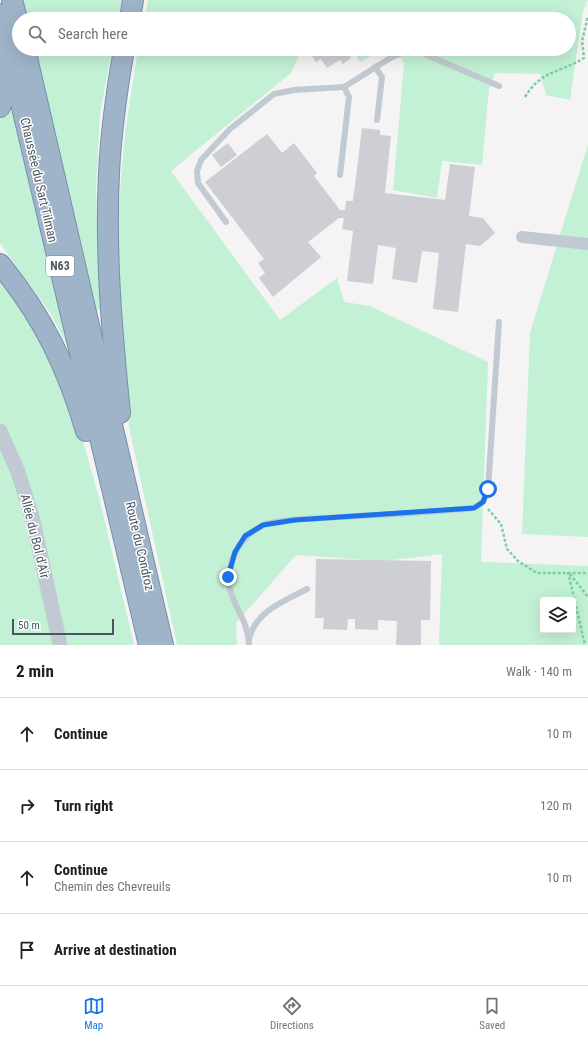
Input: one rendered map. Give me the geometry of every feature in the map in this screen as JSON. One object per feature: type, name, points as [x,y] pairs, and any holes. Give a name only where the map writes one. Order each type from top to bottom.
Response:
[{"type":"highway","points":[[12,0],[15,12]]},
{"type":"highway","points":[[131,12],[134,0]]},
{"type":"highway","name":"Chaussée du Sart Tilman","points":[[0,14],[12,39]]},
{"type":"highway","points":[[0,107],[6,91],[14,56]]},
{"type":"highway","name":"Chaussée du Sart Tilman","points":[[18,56],[117,447]]},
{"type":"highway","name":"Chaussée du Sart Tilman","points":[[18,56],[112,486]]},
{"type":"highway","points":[[117,447],[121,422],[111,327],[108,253],[109,172],[123,56]]},
{"type":"highway","points":[[0,264],[29,302],[54,343],[72,384],[93,454],[112,486]]},
{"type":"highway","name":"Route du Condroz","points":[[117,447],[164,645]]},
{"type":"highway","name":"Route du Condroz","points":[[112,486],[149,645]]},
{"type":"street","points":[[522,237],[588,244]]},
{"type":"street","name":"Allée du Bol d'Air","points":[[0,431],[18,472],[33,520],[60,645]]},
{"type":"lane","points":[[226,222],[198,183],[198,171],[201,160],[230,129],[274,94],[294,90],[344,87],[395,56]]},
{"type":"lane","points":[[429,56],[499,86]]},
{"type":"lane","points":[[375,68],[382,77],[377,120]]},
{"type":"lane","points":[[340,175],[349,97],[344,87]]},
{"type":"lane","points":[[249,643],[246,623],[230,593],[228,584],[229,572],[235,552],[245,536],[263,525],[295,520],[474,508],[483,502],[488,489],[500,322]]},
{"type":"lane","points":[[249,643],[254,626],[260,617],[307,589]]},
{"type":"path","points":[[525,97],[530,88],[539,81],[556,70],[586,57],[582,41],[588,16]]},
{"type":"path","points":[[483,502],[501,524],[507,549],[518,562],[537,573],[588,573]]},
{"type":"path","points":[[568,572],[588,597]]},
{"type":"path","points":[[568,572],[585,645]]},
{"type":"green space","points":[[22,0],[122,0],[119,12],[25,12]]},
{"type":"green space","points":[[148,0],[588,0],[583,11],[570,100],[546,95],[540,74],[495,73],[489,89],[482,165],[442,161],[437,198],[393,190],[404,63],[400,56],[576,56],[576,12],[145,12]]},
{"type":"green space","points":[[36,56],[111,56],[100,114],[96,189],[100,310],[94,309]]},
{"type":"green space","points":[[137,56],[299,56],[291,73],[171,171],[280,320],[337,278],[344,302],[370,306],[488,362],[481,562],[588,566],[588,645],[439,645],[442,554],[385,561],[296,555],[236,623],[237,645],[177,645],[129,427],[117,312],[118,214],[125,132]]},
{"type":"green space","points":[[356,56],[371,56],[360,62]]},
{"type":"green space","points":[[12,104],[68,347],[51,314],[0,243],[0,119]]},
{"type":"green space","points":[[588,144],[588,537],[522,534],[530,333]]},
{"type":"green space","points":[[0,277],[24,307],[67,386],[99,497],[134,645],[0,645]]},
{"type":"building","points":[[312,56],[350,56],[351,58],[343,64],[340,60],[327,68],[321,59],[316,62]]},
{"type":"building","points":[[362,128],[380,130],[380,135],[391,136],[385,193],[445,200],[450,164],[475,167],[469,216],[483,218],[495,233],[480,246],[466,244],[458,312],[433,309],[439,253],[422,251],[417,283],[392,279],[396,248],[378,245],[373,284],[347,281],[353,231],[342,229],[344,218],[339,218],[308,242],[321,257],[273,297],[259,278],[265,273],[258,263],[264,259],[205,182],[267,134],[282,153],[294,143],[317,173],[314,176],[340,210],[345,210],[346,201],[353,201]]},
{"type":"building","points":[[228,143],[237,155],[221,167],[212,155]]},
{"type":"building","points":[[316,559],[431,561],[430,620],[421,620],[421,645],[396,645],[397,621],[378,620],[378,630],[355,629],[355,619],[348,619],[347,630],[323,629],[324,618],[315,618]]},
{"type":"route","points":[[228,577],[235,552],[245,536],[263,525],[295,520],[474,508],[483,502],[488,489]]}]
